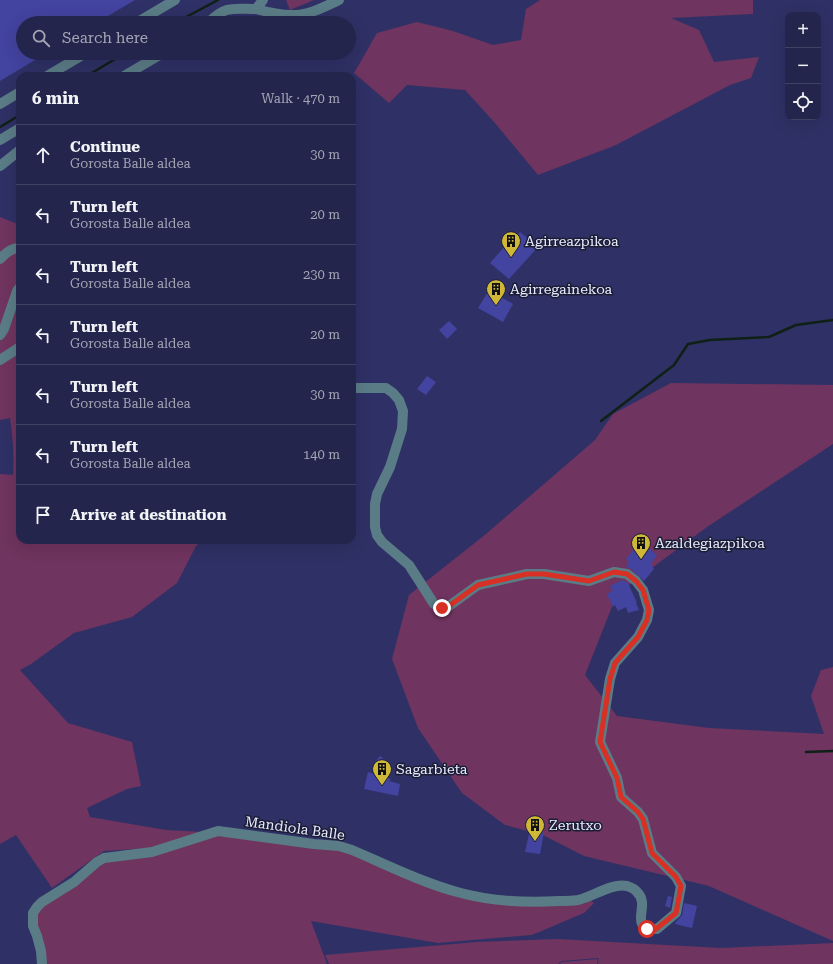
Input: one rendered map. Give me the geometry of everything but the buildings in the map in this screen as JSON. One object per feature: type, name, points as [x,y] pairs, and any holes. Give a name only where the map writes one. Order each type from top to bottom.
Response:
[{"type":"street","points":[[148,16],[175,0]]},
{"type":"street","points":[[256,9],[263,0]]},
{"type":"street","points":[[215,16],[229,8],[256,9],[279,14],[295,15],[309,12],[338,0]]},
{"type":"street","points":[[54,72],[74,60]]},
{"type":"street","points":[[131,72],[151,60]]},
{"type":"street","points":[[0,104],[16,94]]},
{"type":"street","points":[[0,140],[16,130]]},
{"type":"street","points":[[0,166],[16,153]]},
{"type":"street","points":[[0,259],[7,252],[16,248]]},
{"type":"street","points":[[0,335],[4,329],[16,293]]},
{"type":"street","points":[[0,360],[16,350]]},
{"type":"street","name":"Mandiola Balle","points":[[42,964],[41,951],[32,919],[33,913],[42,902],[74,882],[97,862],[104,858],[152,852],[218,830],[314,844],[339,846],[456,892],[488,898],[537,902],[578,900],[611,888],[627,886],[635,889],[641,895],[643,902],[640,920],[641,924],[647,929],[656,929],[676,913],[681,886],[676,877],[652,853],[643,819],[638,812],[621,797],[617,778],[600,742],[610,679],[615,663],[638,637],[647,620],[649,610],[643,590],[636,581],[627,574],[614,572],[589,581],[544,574],[527,574],[478,585],[449,606],[442,608],[434,604],[409,566],[382,542],[377,535],[375,527],[375,504],[377,494],[390,467],[402,429],[403,411],[399,400],[386,388],[356,388]]},
{"type":"shaded area","points":[[286,0],[314,0],[290,10]]},
{"type":"shaded area","points":[[540,0],[753,0],[753,14],[671,18],[699,30],[714,62],[759,57],[751,78],[730,85],[616,145],[538,175],[495,123],[465,90],[407,85],[389,103],[355,72],[377,33],[417,22],[453,31],[493,45],[521,40],[526,9]]},
{"type":"shaded area","points":[[0,217],[16,223],[16,544],[198,544],[177,583],[132,617],[74,633],[31,664],[20,670],[68,723],[132,742],[141,786],[127,789],[87,808],[90,817],[166,830],[203,832],[150,848],[104,851],[52,888],[16,835],[0,844],[0,474],[13,475],[13,439],[10,418],[0,420]]},
{"type":"shaded area","points":[[671,383],[833,385],[833,444],[707,527],[617,594],[585,675],[617,716],[709,728],[824,734],[811,696],[821,670],[833,667],[833,941],[709,886],[584,856],[543,835],[505,825],[462,793],[418,728],[392,659],[409,595],[486,534],[595,440],[613,414]]},
{"type":"shaded area","points":[[210,836],[228,836],[339,849],[423,885],[517,905],[584,904],[590,900],[594,903],[584,913],[532,935],[438,943],[311,921],[327,964],[45,964],[36,917],[40,907],[108,860]]},
{"type":"shaded area","points":[[557,939],[721,948],[833,943],[833,964],[598,964],[598,958],[562,961],[558,964],[329,964],[325,955],[477,942]]},
{"type":"shaded area","points":[[598,959],[597,964],[560,964],[562,962]]},
{"type":"waterway","points":[[188,16],[218,0]]},
{"type":"waterway","points":[[94,72],[113,60]]},
{"type":"waterway","points":[[0,127],[16,117]]},
{"type":"waterway","points":[[601,421],[674,365],[688,344],[710,340],[769,337],[796,325],[833,320]]},
{"type":"waterway","points":[[806,752],[833,751]]},
{"type":"place","name":"Agirreazpikoa","points":[[511,258]]},
{"type":"place","name":"Agirregainekoa","points":[[496,306]]},
{"type":"place","name":"Azaldegiazpikoa","points":[[641,560]]},
{"type":"place","name":"Sagarbieta","points":[[382,786]]},
{"type":"place","name":"Zerutxo","points":[[535,842]]},
{"type":"route","points":[[442,608],[449,606],[478,585],[527,574],[544,574],[589,581],[614,572],[627,574],[636,581],[643,590],[649,610],[647,620],[638,637],[615,663],[610,679],[600,742],[617,778],[621,797],[638,812],[643,819],[652,853],[676,877],[681,886],[676,913],[656,929],[647,929]]}]
